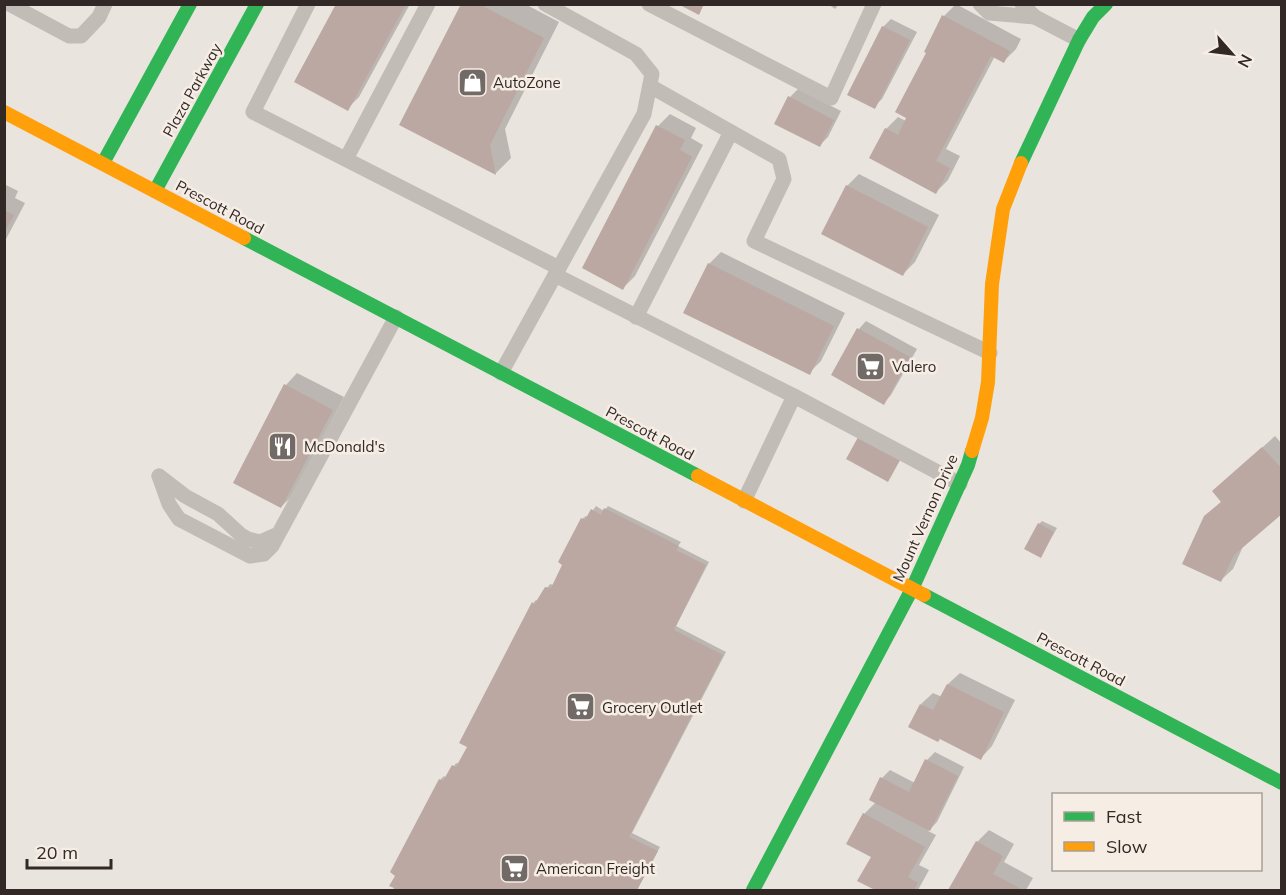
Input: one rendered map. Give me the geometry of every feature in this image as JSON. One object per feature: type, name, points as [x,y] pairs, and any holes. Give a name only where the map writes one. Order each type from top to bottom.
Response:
[{"type":"main road","points":[[103,164],[190,4]]},
{"type":"main road","name":"Plaza Parkway","points":[[155,191],[257,4]]},
{"type":"main road","name":"Mount Vernon Drive","points":[[753,891],[912,589],[968,465],[982,418],[988,382],[992,284],[1003,209],[1022,160],[1079,40],[1093,17],[1106,4]]},
{"type":"main road","name":"Prescott Road","points":[[4,112],[1281,783]]},
{"type":"lane","points":[[11,5],[69,36],[81,36],[99,17],[105,4]]},
{"type":"lane","points":[[308,4],[254,112],[557,271],[636,317],[794,396],[960,484]]},
{"type":"lane","points":[[346,159],[428,4]]},
{"type":"lane","points":[[501,373],[644,114],[652,74],[636,54],[545,4]]},
{"type":"lane","points":[[649,4],[831,98],[873,4]]},
{"type":"lane","points":[[980,4],[988,13],[1035,17]]},
{"type":"lane","points":[[1022,4],[1035,17],[1079,40]]},
{"type":"lane","points":[[650,86],[779,159],[784,179],[754,241],[990,354]]},
{"type":"lane","points":[[636,317],[731,132]]},
{"type":"lane","points":[[278,534],[260,542],[248,539],[218,514],[185,495],[159,476],[168,504],[179,519],[250,556],[257,557],[264,554],[278,534],[396,317]]},
{"type":"lane","points":[[744,501],[794,396]]},
{"type":"building","points":[[336,4],[406,4],[348,111],[294,82]]},
{"type":"building","name":"AutoZone","points":[[461,4],[479,4],[544,38],[490,145],[496,175],[399,125]]},
{"type":"building","points":[[678,4],[704,4],[699,15]]},
{"type":"building","points":[[942,15],[1010,51],[1004,63],[991,56],[936,161],[950,168],[936,194],[869,158],[885,128],[898,135],[906,118],[895,112],[926,53],[924,52]]},
{"type":"building","points":[[882,26],[910,40],[875,109],[847,95]]},
{"type":"building","points":[[788,96],[834,120],[820,147],[774,124]]},
{"type":"building","points":[[656,125],[685,140],[680,150],[692,157],[623,290],[582,268]]},
{"type":"building","points":[[846,185],[928,227],[903,276],[821,234]]},
{"type":"building","points":[[4,210],[14,215],[4,233]]},
{"type":"building","points":[[708,263],[834,326],[810,375],[683,313]]},
{"type":"building","name":"Valero","points":[[857,328],[910,357],[884,405],[831,375]]},
{"type":"building","name":"McDonald's","points":[[284,384],[333,410],[281,508],[233,483]]},
{"type":"building","points":[[862,430],[904,453],[888,482],[846,459]]},
{"type":"building","points":[[1262,447],[1282,469],[1282,514],[1234,555],[1221,582],[1182,564],[1204,516],[1221,502],[1212,491]]},
{"type":"building","points":[[604,508],[679,546],[676,550],[706,565],[674,630],[723,655],[629,837],[658,851],[637,890],[393,890],[394,888],[389,886],[395,876],[390,872],[439,779],[443,781],[452,765],[456,767],[467,747],[459,743],[532,602],[534,605],[545,587],[551,588],[562,565],[558,562],[581,518],[585,520],[591,509],[601,515]]},
{"type":"building","points":[[1038,523],[1054,532],[1041,558],[1024,549]]},
{"type":"building","points":[[947,684],[1004,712],[981,760],[940,739],[938,742],[908,727],[920,704],[933,710]]},
{"type":"building","points":[[925,759],[958,776],[930,831],[869,800],[880,777],[909,792]]},
{"type":"building","points":[[863,813],[925,847],[908,877],[918,883],[914,890],[875,890],[857,881],[871,857],[846,844]]},
{"type":"building","points":[[976,841],[1003,856],[993,874],[1023,890],[948,890]]},
{"type":"traffic: fast","points":[[103,163],[190,4]]},
{"type":"traffic: fast","points":[[155,191],[257,4]]},
{"type":"traffic: fast","points":[[1021,163],[1079,40],[1093,17],[1106,4]]},
{"type":"traffic: fast","points":[[244,238],[698,476]]},
{"type":"traffic: fast","points":[[753,890],[912,589],[968,465],[972,451]]},
{"type":"traffic: fast","points":[[924,595],[1282,783]]},
{"type":"traffic: slow","points":[[4,112],[244,238]]},
{"type":"traffic: slow","points":[[972,451],[982,418],[988,382],[992,284],[1003,209],[1021,163]]},
{"type":"traffic: slow","points":[[698,476],[924,595]]},
{"type":"place","name":"AutoZone","points":[[472,82]]},
{"type":"place","name":"Valero","points":[[871,366]]},
{"type":"place","name":"McDonald's","points":[[283,446]]},
{"type":"place","name":"Grocery Outlet","points":[[581,707]]},
{"type":"place","name":"American Freight","points":[[515,868]]}]
